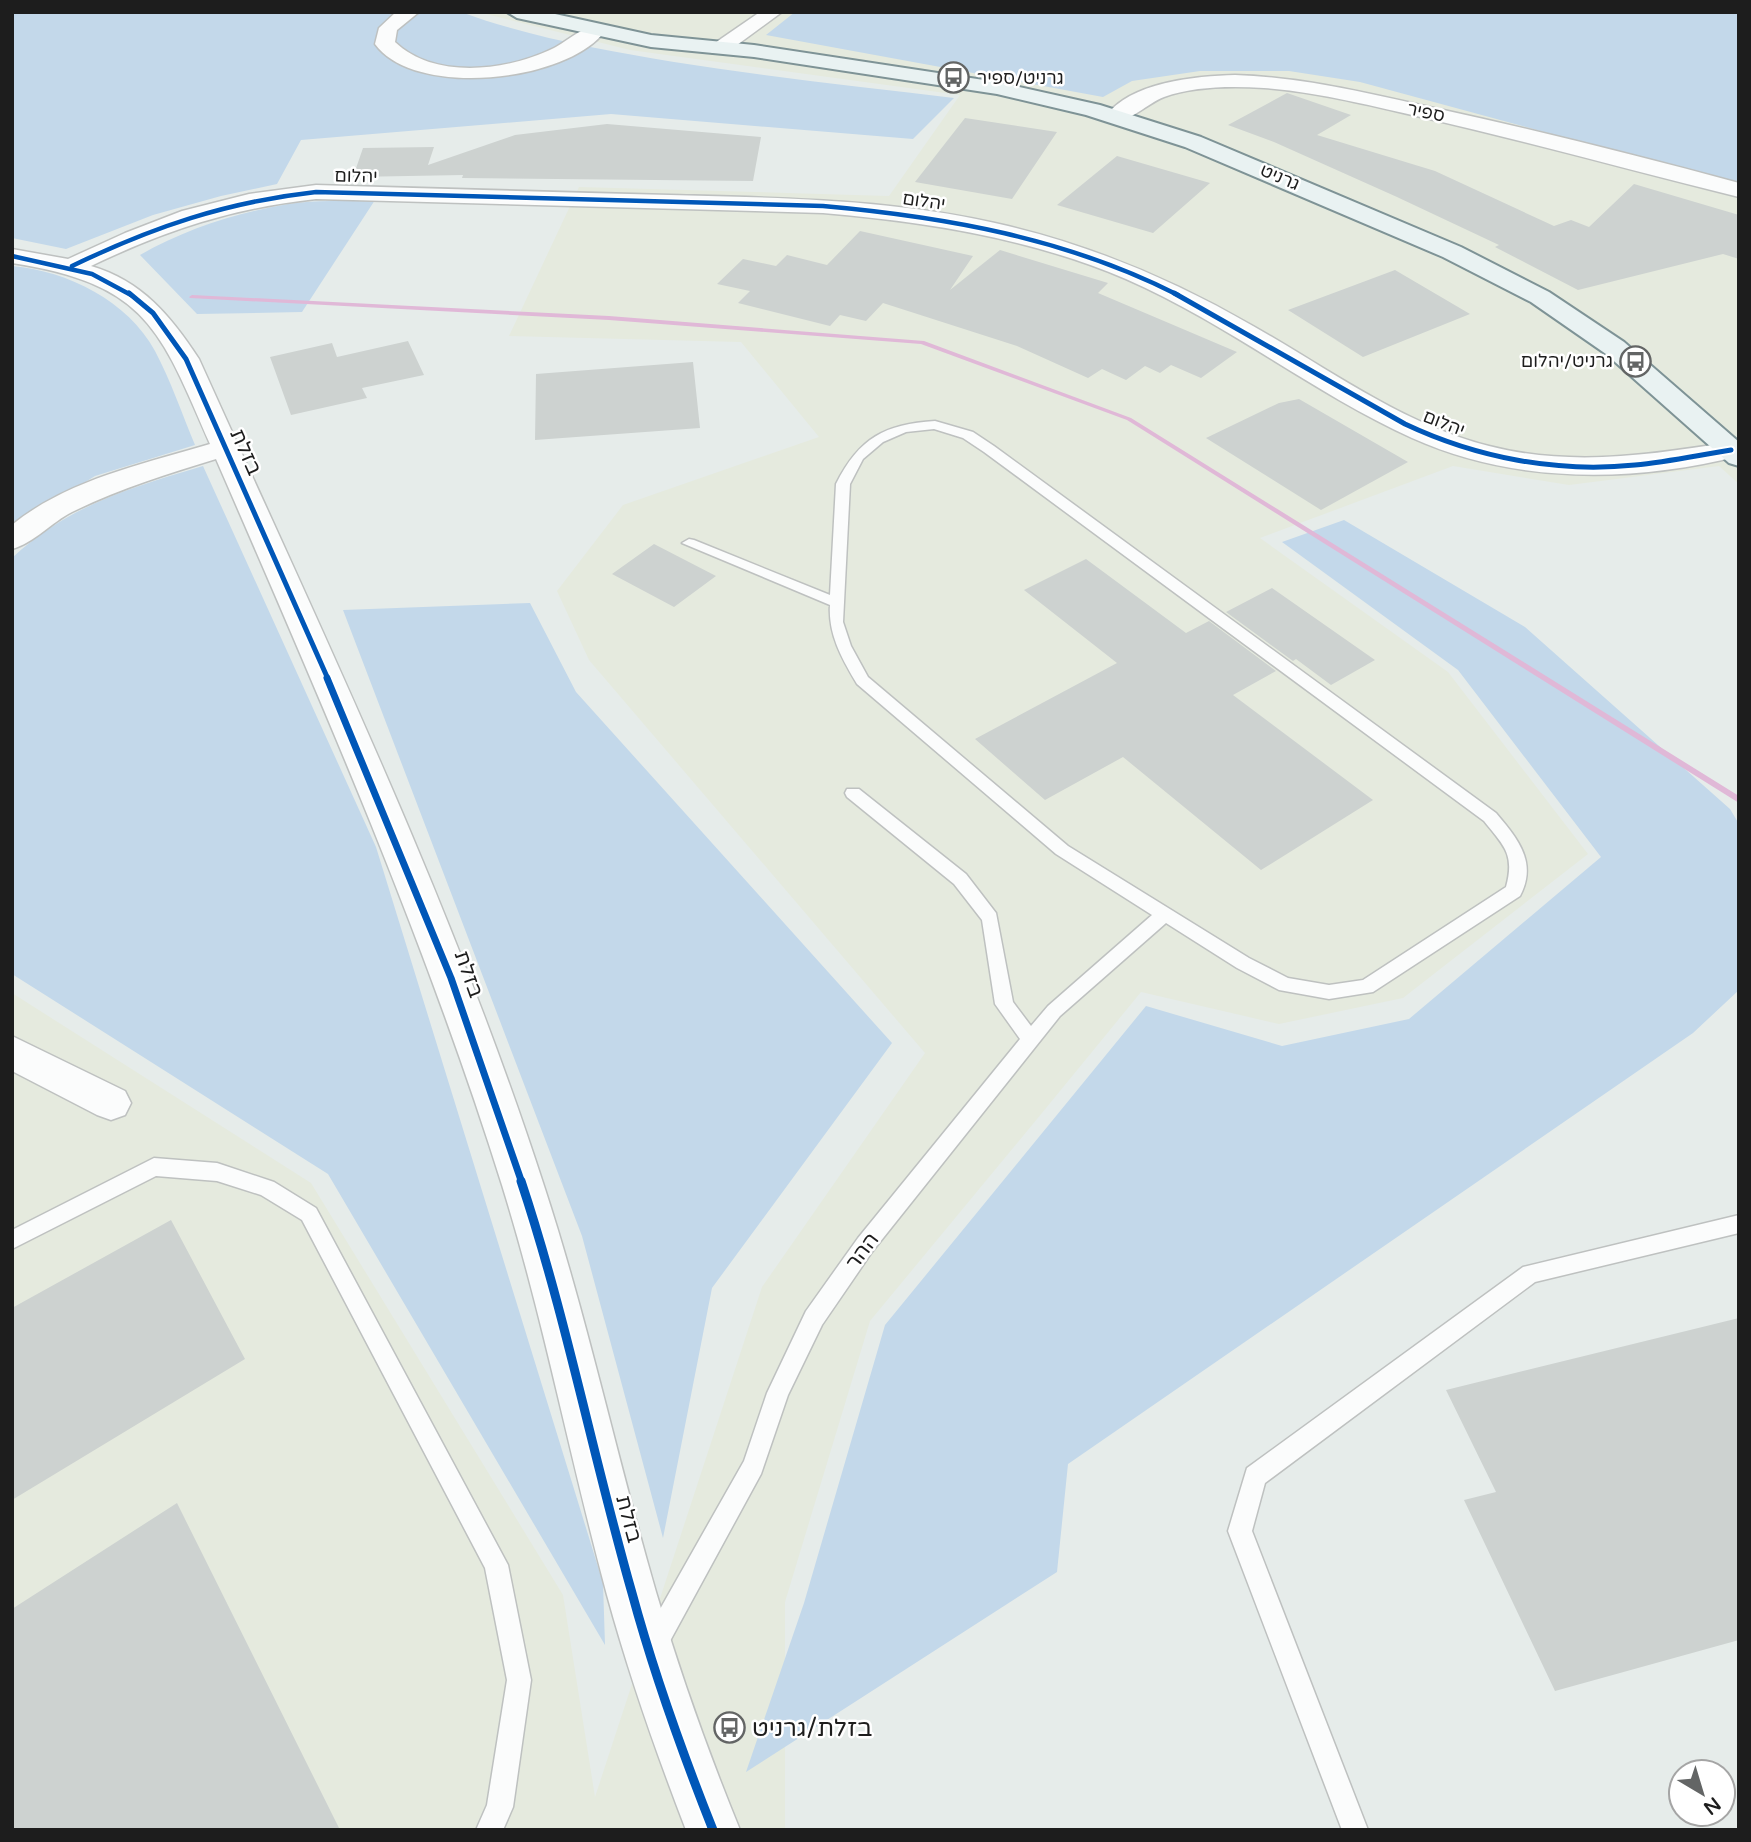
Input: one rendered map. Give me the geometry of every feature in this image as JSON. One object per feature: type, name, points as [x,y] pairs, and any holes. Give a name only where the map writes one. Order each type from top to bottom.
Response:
[{"type":"street","points":[[410,12],[387,29],[385,44],[404,61],[442,71],[485,72],[527,65],[565,50],[595,31]]},
{"type":"street","points":[[517,12],[595,31],[683,47],[723,46],[773,12]]},
{"type":"street","points":[[567,12],[723,46]]},
{"type":"street","name":"גרניט","points":[[723,46],[997,88],[1115,117],[1193,142],[1266,171],[1452,252],[1523,288],[1602,337],[1735,454]]},
{"type":"street","name":"ספיר","points":[[1115,117],[1125,108],[1152,94],[1188,85],[1233,81],[1290,85],[1522,134],[1739,190]]},
{"type":"street","name":"יהלום","points":[[72,266],[159,225],[200,212],[275,195],[316,191],[823,206],[894,212],[1013,234],[1109,264],[1236,326],[1390,416],[1458,446],[1502,457],[1594,466],[1636,465],[1735,454]]},
{"type":"street","name":"בזלת","points":[[12,256],[72,266],[120,286],[154,312],[186,359],[422,899],[466,1015],[538,1235],[602,1487],[650,1652],[677,1736],[713,1830]]},
{"type":"street","points":[[12,540],[49,514],[91,493],[135,475],[225,448]]},
{"type":"street","points":[[12,1052],[111,1104]]},
{"type":"lane","points":[[935,425],[968,435],[1490,817],[1516,849],[1521,869],[1514,891],[1367,987],[1329,992],[1285,985],[1243,963],[1165,914],[1062,850],[862,680],[844,646],[836,622],[843,484],[850,467],[867,448],[890,432],[908,426],[935,425]]},
{"type":"lane","points":[[689,542],[837,603]]},
{"type":"lane","points":[[853,793],[960,878],[990,918],[1004,1004],[1031,1039]]},
{"type":"lane","name":"ההר","points":[[650,1652],[753,1466],[778,1393],[814,1318],[866,1245],[1054,1011],[1165,914]]},
{"type":"lane","points":[[12,1240],[154,1167],[217,1172],[267,1188],[309,1214],[496,1566],[519,1681],[500,1807],[489,1830]]},
{"type":"lane","points":[[1355,1830],[1240,1531],[1255,1476],[1530,1274],[1739,1224]]},
{"type":"shaded area","points":[[12,12],[461,12],[539,36],[647,57],[779,77],[954,98],[913,139],[611,114],[301,140],[277,184],[153,215],[66,249],[12,238]]},
{"type":"shaded area","points":[[478,12],[1739,12],[1739,484],[1719,466],[1569,485],[1453,466],[1260,538],[1448,672],[1588,854],[1403,998],[1279,1024],[1141,992],[870,1321],[785,1602],[785,1830],[12,1830],[12,993],[311,1183],[563,1595],[595,1797],[762,1287],[925,1053],[589,660],[557,591],[623,505],[819,437],[741,342],[509,336],[579,187],[889,196],[960,95],[630,50]]},
{"type":"shaded area","points":[[795,12],[1739,12],[1739,185],[1360,82],[1289,71],[1200,71],[1132,81],[1103,97],[766,35]]},
{"type":"shaded area","points":[[375,200],[302,312],[197,314],[140,255],[193,230],[249,212],[288,204]]},
{"type":"shaded area","points":[[12,266],[54,274],[75,282],[113,303],[129,317],[155,351],[195,445],[95,476],[12,528]]},
{"type":"shaded area","points":[[203,466],[376,847],[603,1583],[605,1645],[328,1174],[12,974],[12,558],[56,524],[78,511],[150,482]]},
{"type":"shaded area","points":[[1344,520],[1525,627],[1730,809],[1739,824],[1739,990],[1693,1033],[1068,1464],[1057,1572],[746,1772],[804,1603],[885,1325],[1146,1006],[1282,1046],[1409,1019],[1601,857],[1458,670],[1282,542]]},
{"type":"shaded area","points":[[530,603],[576,692],[892,1043],[712,1288],[663,1538],[582,1236],[343,610]]},
{"type":"building","points":[[1287,93],[1351,115],[1317,135],[1435,171],[1554,226],[1571,220],[1589,227],[1634,184],[1739,215],[1739,259],[1723,254],[1578,290],[1495,247],[1499,245],[1274,142],[1228,125]]},
{"type":"building","points":[[965,118],[1057,132],[1012,199],[915,182]]},
{"type":"building","points":[[607,124],[761,137],[753,181],[462,178],[463,175],[353,177],[363,148],[434,147],[428,165],[515,135]]},
{"type":"building","points":[[1117,156],[1210,183],[1153,233],[1057,205]]},
{"type":"building","points":[[860,231],[973,256],[950,290],[1000,250],[1108,283],[1098,293],[1237,352],[1201,378],[1171,365],[1160,373],[1145,366],[1126,380],[1102,369],[1088,378],[1017,346],[883,303],[866,321],[840,315],[830,326],[738,303],[750,291],[717,284],[743,259],[776,266],[787,255],[827,265]]},
{"type":"building","points":[[1395,270],[1470,314],[1363,357],[1288,310]]},
{"type":"building","points":[[408,341],[424,375],[362,388],[367,398],[291,415],[270,357],[332,343],[337,357]]},
{"type":"building","points":[[693,362],[700,428],[535,440],[536,374]]},
{"type":"building","points":[[1299,399],[1408,462],[1321,510],[1206,438],[1279,403]]},
{"type":"building","points":[[654,544],[716,576],[674,607],[612,574]]},
{"type":"building","points":[[1086,559],[1186,633],[1209,621],[1276,671],[1233,695],[1373,800],[1261,870],[1123,757],[1045,800],[975,739],[1117,663],[1024,590]]},
{"type":"building","points":[[1272,588],[1375,660],[1331,685],[1226,612]]},
{"type":"building","points":[[171,1220],[245,1359],[12,1500],[12,1308]]},
{"type":"building","points":[[1739,1318],[1739,1640],[1555,1691],[1464,1500],[1496,1492],[1446,1390]]},
{"type":"building","points":[[177,1503],[340,1830],[12,1830],[12,1609]]},
{"type":"waterway","points":[[192,297],[609,318],[922,342],[1129,419],[1739,800]]},
{"type":"cycle path","points":[[72,266],[190,216],[249,201],[316,192],[859,209],[967,224],[1038,240],[1107,263],[1163,287],[1217,316],[1405,424],[1440,440],[1479,452],[1524,462],[1615,467],[1731,450]]},
{"type":"cycle path","points":[[12,256],[68,266],[114,284],[134,296],[153,313],[170,333],[186,359],[367,770],[451,978],[489,1083],[547,1269],[631,1593],[682,1752],[713,1830]]},
{"type":"place","name":"גרניט/ספיר","points":[[954,78]]},
{"type":"place","name":"גרניט/יהלום","points":[[1636,361]]},
{"type":"place","name":"בזלת/גרניט","points":[[729,1728]]}]
